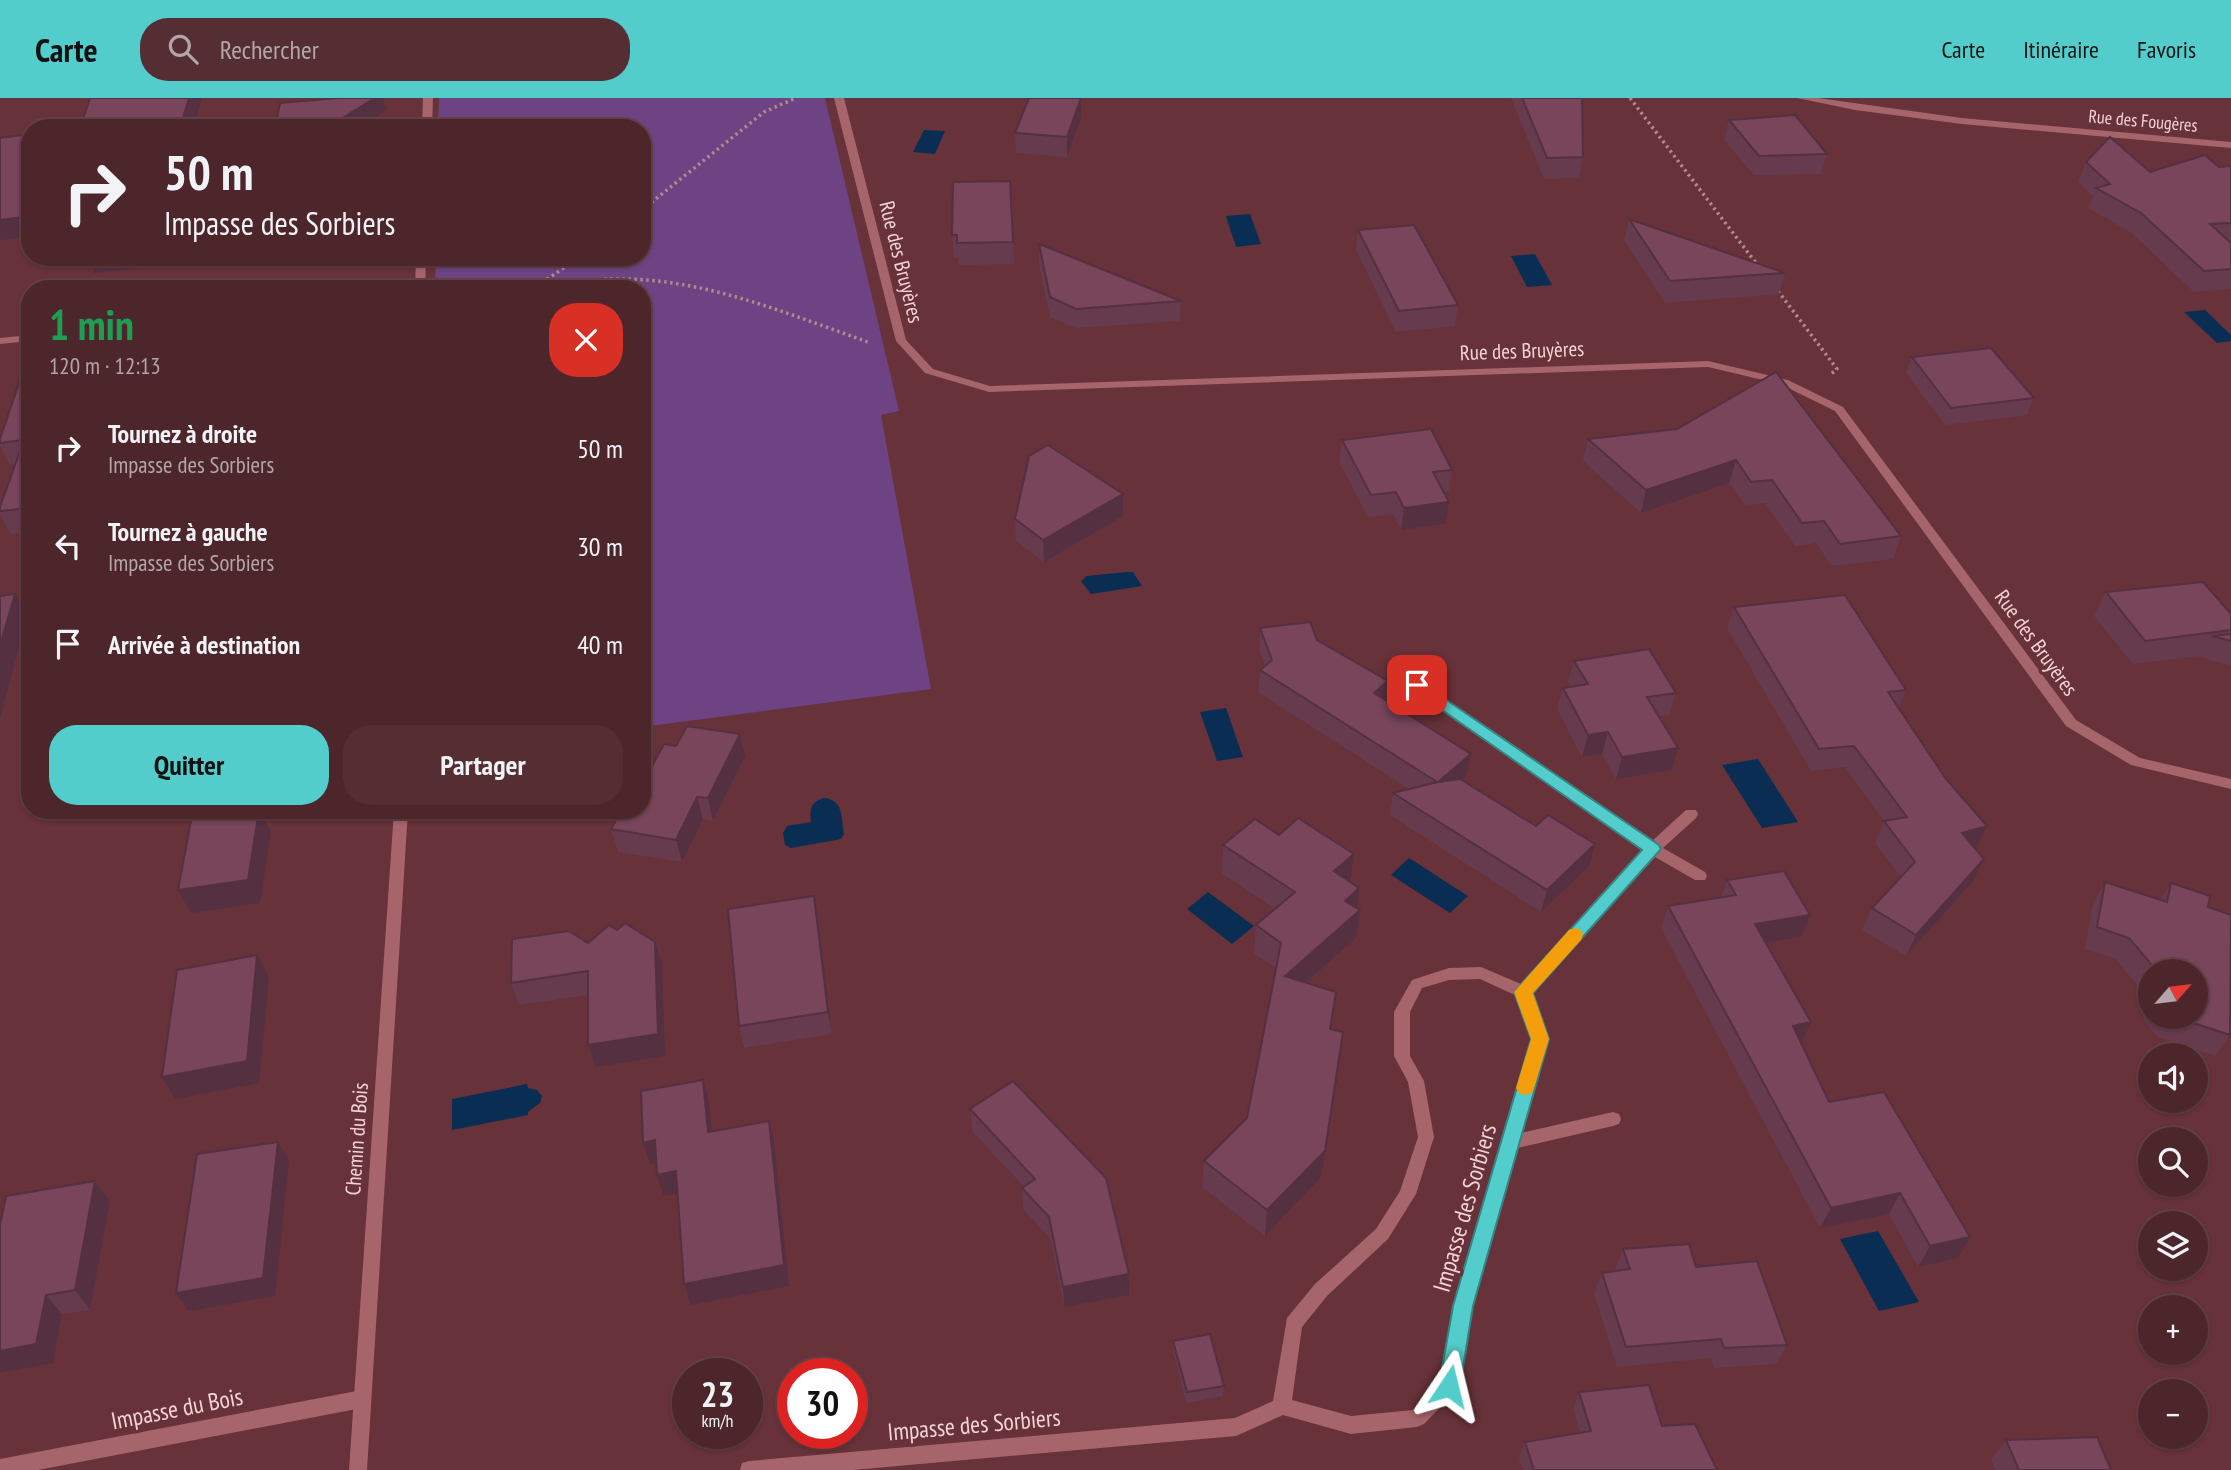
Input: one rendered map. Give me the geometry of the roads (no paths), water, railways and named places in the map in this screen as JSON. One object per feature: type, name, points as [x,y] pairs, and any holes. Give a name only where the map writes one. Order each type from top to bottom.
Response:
[{"type":"street","points":[[427,119],[428,98]]},
{"type":"street","name":"Rue des Bruyères","points":[[839,98],[901,341],[929,371],[989,389],[1708,364],[1784,382],[1839,409],[2071,723],[2136,762],[2231,784]]},
{"type":"street","name":"Rue des Fougères","points":[[1802,98],[1847,107],[1939,118],[2231,145]]},
{"type":"street","points":[[0,341],[21,339]]},
{"type":"street","points":[[1417,685],[1653,849],[1700,876]]},
{"type":"street","points":[[1282,1406],[1293,1324],[1321,1290],[1382,1234],[1408,1194],[1426,1137],[1416,1081],[1402,1056],[1402,1012],[1417,984],[1449,974],[1481,973],[1523,992],[1653,849],[1691,814]]},
{"type":"street","name":"Chemin du Bois","points":[[358,1470],[400,819]]},
{"type":"street","name":"Impasse des Sorbiers","points":[[749,1470],[1236,1427],[1282,1406],[1351,1425],[1418,1418],[1449,1386],[1463,1306],[1540,1039],[1523,992]]},
{"type":"street","points":[[1509,1143],[1613,1119]]},
{"type":"street","name":"Impasse du Bois","points":[[0,1468],[362,1399]]},
{"type":"water","points":[[924,130],[945,131],[935,154],[913,152]]},
{"type":"water","points":[[1250,214],[1261,244],[1236,247],[1226,216]]},
{"type":"water","points":[[1535,254],[1552,285],[1527,287],[1511,256]]},
{"type":"water","points":[[2205,310],[2231,335],[2231,341],[2217,343],[2184,312]]},
{"type":"water","points":[[1133,572],[1142,586],[1091,594],[1081,581],[1087,576]]},
{"type":"water","points":[[1226,708],[1243,757],[1217,761],[1200,712]]},
{"type":"water","points":[[1758,759],[1798,822],[1762,828],[1722,765]]},
{"type":"water","points":[[824,798],[830,799],[838,806],[844,834],[841,839],[791,848],[785,845],[783,833],[787,826],[811,822],[812,807]]},
{"type":"water","points":[[1409,858],[1468,896],[1450,913],[1391,875]]},
{"type":"water","points":[[1208,892],[1254,926],[1232,944],[1187,909]]},
{"type":"water","points":[[527,1084],[528,1088],[537,1090],[542,1096],[540,1103],[528,1112],[528,1115],[452,1130],[452,1099]]},
{"type":"water","points":[[1878,1231],[1919,1302],[1879,1311],[1840,1239]]}]
